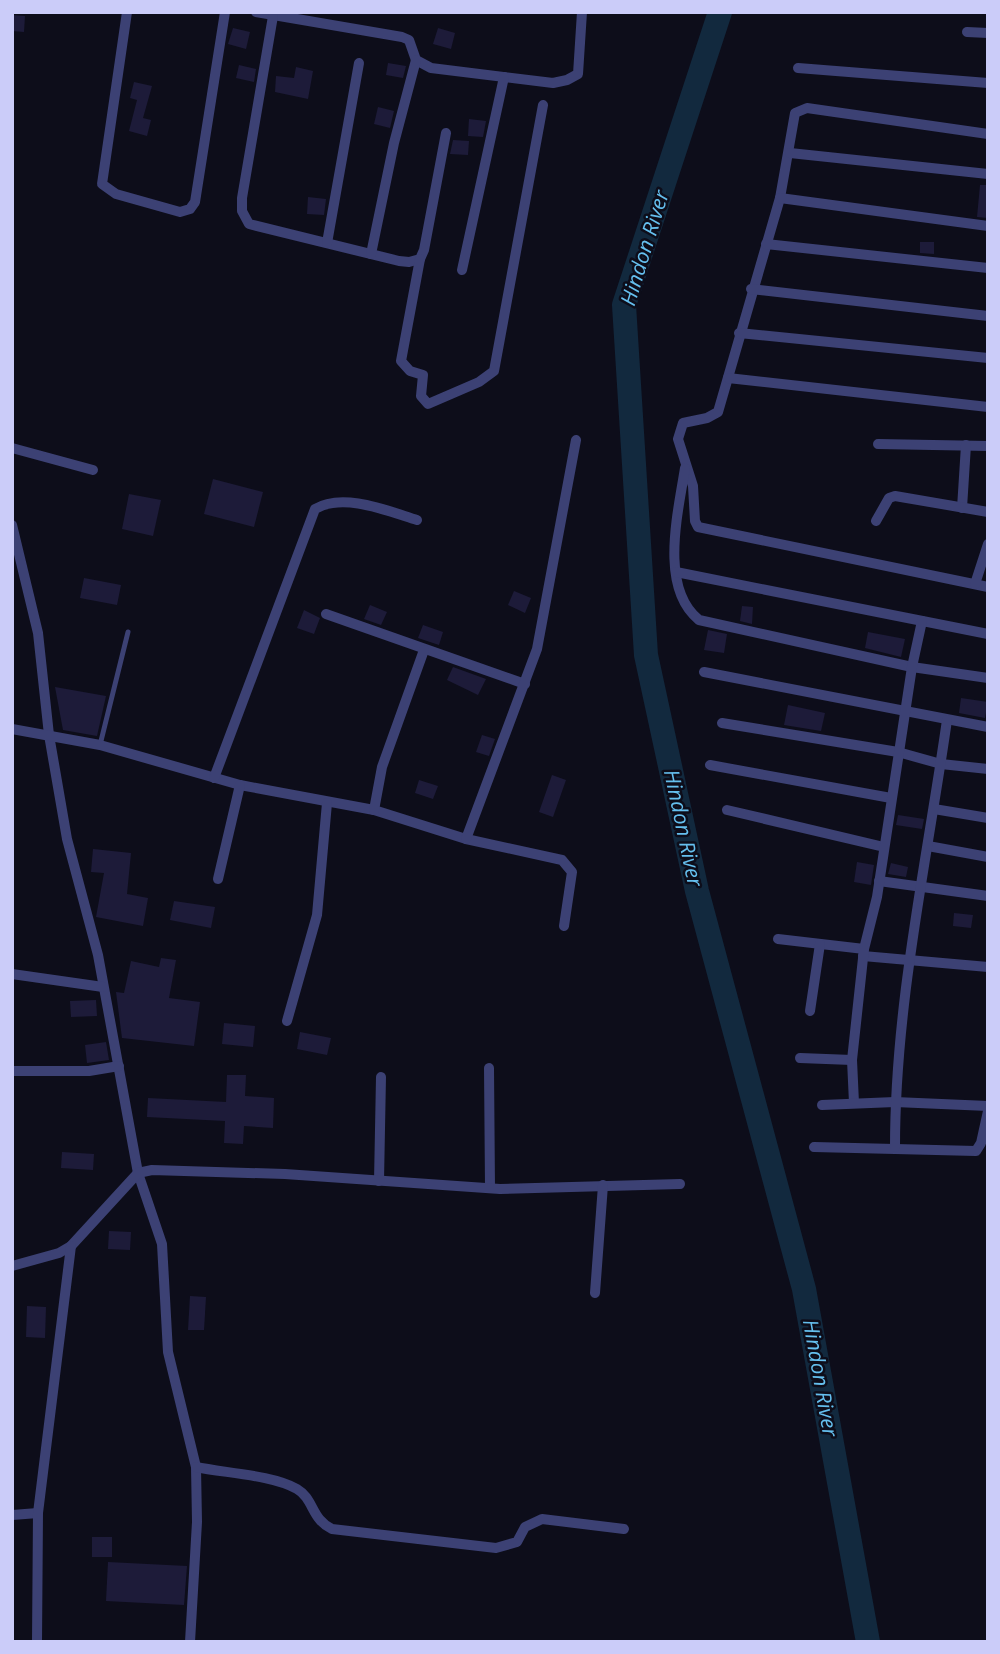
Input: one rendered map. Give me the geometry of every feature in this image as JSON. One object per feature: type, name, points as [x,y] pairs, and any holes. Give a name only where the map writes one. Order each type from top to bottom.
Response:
[{"type":"street","points":[[127,12],[102,184],[116,194],[180,212],[190,209],[195,202],[225,12]]},
{"type":"street","points":[[256,12],[409,40],[416,60],[394,143],[371,254]]},
{"type":"street","points":[[416,60],[431,68],[553,83],[567,80],[578,74],[582,12]]},
{"type":"street","points":[[273,16],[242,211],[250,224],[409,262],[420,258]]},
{"type":"street","points":[[967,32],[988,33]]},
{"type":"street","points":[[327,243],[359,63]]},
{"type":"street","points":[[798,68],[988,83]]},
{"type":"street","points":[[462,270],[504,77]]},
{"type":"street","points":[[446,133],[401,361],[410,372],[423,375],[421,396],[428,404],[480,382],[494,371],[543,105]]},
{"type":"street","points":[[988,134],[799,109],[792,120],[790,153],[780,198],[751,289],[718,412],[707,418],[683,423],[678,430],[695,496],[695,521],[698,527],[988,587]]},
{"type":"street","points":[[790,153],[988,174]]},
{"type":"street","points":[[780,198],[988,226]]},
{"type":"street","points":[[766,244],[988,268]]},
{"type":"street","points":[[751,289],[988,316]]},
{"type":"street","points":[[739,333],[988,358]]},
{"type":"street","points":[[728,378],[988,407]]},
{"type":"street","points":[[466,839],[537,649],[576,440]]},
{"type":"street","points":[[878,444],[988,446]]},
{"type":"street","points":[[962,508],[966,445]]},
{"type":"street","points":[[12,448],[93,470]]},
{"type":"street","points":[[685,465],[678,519],[676,572],[682,604],[699,620],[912,667],[988,678]]},
{"type":"street","points":[[876,521],[889,498],[895,496],[988,512]]},
{"type":"street","points":[[214,778],[316,509],[323,505],[355,504],[417,520]]},
{"type":"street","points":[[12,525],[38,633],[49,735],[67,838],[103,987],[138,1173],[158,1226],[168,1352],[196,1467],[197,1522],[190,1642]]},
{"type":"street","points":[[975,584],[988,544]]},
{"type":"street","points":[[676,572],[988,634]]},
{"type":"street","points":[[326,614],[525,684]]},
{"type":"street","points":[[854,1103],[852,1060],[863,952],[879,881],[912,667],[922,621]]},
{"type":"street","points":[[374,810],[382,767],[424,650]]},
{"type":"street","points":[[704,672],[988,727]]},
{"type":"street","points":[[895,1147],[895,1102],[911,960],[947,720]]},
{"type":"street","points":[[722,723],[898,752],[941,764],[988,769]]},
{"type":"street","points":[[12,729],[100,746],[240,785],[374,810],[466,839],[568,863],[572,872],[564,926]]},
{"type":"street","points":[[710,765],[891,798]]},
{"type":"street","points":[[219,879],[240,785]]},
{"type":"street","points":[[287,1021],[317,915],[327,803]]},
{"type":"street","points":[[934,809],[988,818]]},
{"type":"street","points":[[727,810],[884,847]]},
{"type":"street","points":[[928,846],[988,857]]},
{"type":"street","points":[[879,881],[988,897]]},
{"type":"street","points":[[778,939],[911,960],[988,967]]},
{"type":"street","points":[[810,1011],[820,944]]},
{"type":"street","points":[[12,974],[103,987]]},
{"type":"street","points":[[800,1058],[852,1060]]},
{"type":"street","points":[[12,1071],[89,1071],[119,1066]]},
{"type":"street","points":[[489,1068],[490,1188]]},
{"type":"street","points":[[379,1181],[381,1077]]},
{"type":"street","points":[[814,1147],[976,1151],[981,1143],[988,1109],[895,1102],[822,1105]]},
{"type":"street","points":[[12,1266],[59,1253],[71,1246],[138,1173],[152,1170],[285,1174],[490,1188],[681,1184]]},
{"type":"street","points":[[594,1293],[603,1185]]},
{"type":"street","points":[[37,1642],[38,1513],[71,1246]]},
{"type":"street","points":[[196,1467],[284,1484],[299,1490],[315,1517],[332,1529],[496,1548],[517,1542],[525,1527],[542,1519],[624,1529]]},
{"type":"street","points":[[12,1515],[38,1513]]},
{"type":"lane","points":[[100,746],[128,632]]},
{"type":"building","points":[[12,15],[25,16],[24,32],[12,31]]},
{"type":"building","points":[[233,28],[250,32],[246,49],[228,44]]},
{"type":"building","points":[[438,28],[455,33],[451,49],[433,44]]},
{"type":"building","points":[[388,63],[406,66],[403,78],[386,75]]},
{"type":"building","points":[[239,65],[256,69],[254,82],[236,78]]},
{"type":"building","points":[[296,67],[313,71],[308,99],[275,92],[276,76],[294,78]]},
{"type":"building","points":[[134,82],[152,86],[143,118],[151,120],[147,136],[129,131],[137,100],[130,98]]},
{"type":"building","points":[[378,107],[394,111],[390,128],[374,124]]},
{"type":"building","points":[[469,119],[486,121],[483,137],[468,136]]},
{"type":"building","points":[[453,140],[469,141],[468,155],[450,154]]},
{"type":"building","points":[[980,185],[988,185],[988,218],[977,217]]},
{"type":"building","points":[[308,197],[326,199],[324,215],[307,214]]},
{"type":"building","points":[[920,242],[934,242],[934,254],[920,253]]},
{"type":"building","points":[[213,479],[263,492],[254,527],[204,514]]},
{"type":"building","points":[[129,494],[161,500],[153,536],[122,529]]},
{"type":"building","points":[[84,578],[121,585],[117,605],[80,598]]},
{"type":"building","points":[[514,591],[531,598],[525,613],[508,605]]},
{"type":"building","points":[[370,605],[387,612],[381,625],[364,619]]},
{"type":"building","points":[[742,606],[753,607],[752,624],[740,621]]},
{"type":"building","points":[[304,610],[320,618],[314,634],[297,628]]},
{"type":"building","points":[[423,625],[443,632],[439,645],[418,638]]},
{"type":"building","points":[[708,630],[727,634],[724,653],[704,650]]},
{"type":"building","points":[[868,632],[905,639],[901,657],[865,648]]},
{"type":"building","points":[[453,667],[486,679],[478,695],[447,680]]},
{"type":"building","points":[[55,687],[106,696],[97,736],[63,730]]},
{"type":"building","points":[[961,698],[988,702],[985,718],[959,713]]},
{"type":"building","points":[[788,705],[825,713],[821,731],[784,725]]},
{"type":"building","points":[[482,735],[495,739],[489,756],[476,752]]},
{"type":"building","points":[[552,775],[566,780],[553,817],[539,812]]},
{"type":"building","points":[[419,780],[438,786],[433,799],[415,793]]},
{"type":"building","points":[[898,815],[924,819],[922,829],[896,825]]},
{"type":"building","points":[[93,849],[131,853],[127,894],[148,898],[143,926],[96,917],[104,873],[91,872]]},
{"type":"building","points":[[857,862],[874,865],[871,885],[854,882]]},
{"type":"building","points":[[891,863],[908,867],[906,877],[888,874]]},
{"type":"building","points":[[174,901],[215,907],[211,928],[170,920]]},
{"type":"building","points":[[954,913],[973,915],[971,928],[953,926]]},
{"type":"building","points":[[161,958],[176,960],[169,998],[200,1002],[194,1046],[122,1038],[116,992],[124,993],[131,961],[159,967]]},
{"type":"building","points":[[96,1000],[97,1016],[71,1017],[70,1001]]},
{"type":"building","points":[[224,1023],[255,1026],[253,1047],[222,1044]]},
{"type":"building","points":[[300,1032],[331,1038],[327,1055],[297,1049]]},
{"type":"building","points":[[106,1042],[109,1060],[87,1063],[85,1045]]},
{"type":"building","points":[[227,1075],[246,1075],[245,1096],[274,1098],[273,1128],[244,1126],[243,1144],[224,1143],[225,1121],[147,1117],[148,1098],[226,1102]]},
{"type":"building","points":[[62,1152],[94,1154],[93,1170],[61,1168]]},
{"type":"building","points":[[109,1231],[131,1232],[130,1250],[108,1249]]},
{"type":"building","points":[[190,1296],[206,1297],[204,1330],[188,1330]]},
{"type":"building","points":[[27,1306],[46,1307],[45,1338],[26,1337]]},
{"type":"building","points":[[92,1537],[112,1537],[112,1557],[92,1557]]},
{"type":"building","points":[[108,1562],[187,1566],[184,1605],[106,1601]]},
{"type":"waterway","name":"Hindon River","points":[[720,12],[624,305],[646,655],[697,891],[804,1289],[868,1642]]}]
